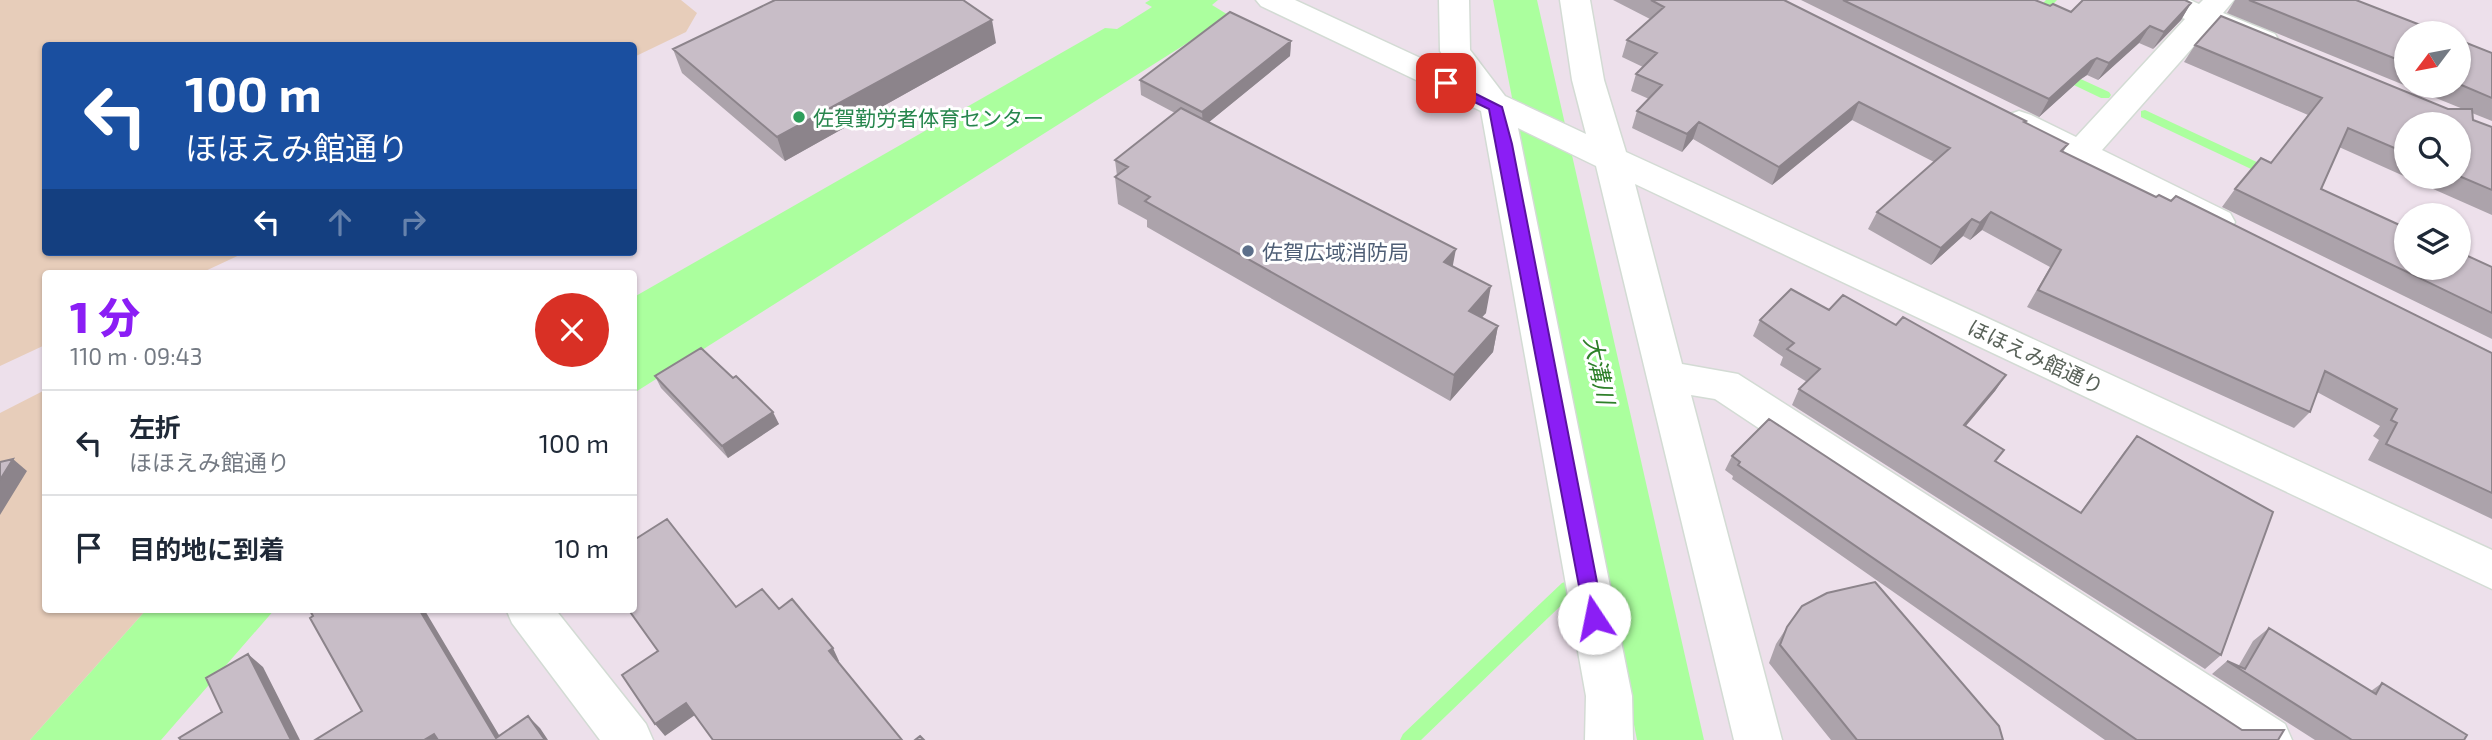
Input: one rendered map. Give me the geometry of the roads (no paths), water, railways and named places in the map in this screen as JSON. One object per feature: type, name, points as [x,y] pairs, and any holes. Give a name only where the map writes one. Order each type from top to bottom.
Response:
[{"type":"street","points":[[1271,0],[1503,110]]},
{"type":"street","points":[[1454,0],[1455,51],[1503,110],[1505,144],[1609,696],[1609,740]]},
{"type":"street","points":[[1575,0],[1583,67],[1594,114],[1595,150],[1667,377],[1758,740]]},
{"type":"street","points":[[2164,0],[2211,8],[2292,53]]},
{"type":"street","points":[[2080,153],[2211,8]]},
{"type":"street","name":"ほほえみ館通り","points":[[1503,110],[1595,150],[2492,570]]},
{"type":"street","points":[[1994,110],[2242,234]]},
{"type":"street","points":[[1667,377],[1724,385],[2268,740]]},
{"type":"street","points":[[531,613],[629,740]]},
{"type":"water","points":[[1150,0],[1218,0],[1212,5],[1230,16],[637,391],[637,295],[1105,28],[1117,29],[1152,7],[1145,3]]},
{"type":"water","name":"大溝川","points":[[1493,0],[1537,0],[1704,740],[1637,740]]},
{"type":"water","points":[[143,613],[272,613],[161,740],[30,740]]},
{"type":"waterway","points":[[2035,17],[2052,0]]},
{"type":"waterway","points":[[2061,74],[2105,95]]},
{"type":"waterway","points":[[2145,114],[2272,174]]},
{"type":"waterway","points":[[1409,740],[1568,588]]},
{"type":"place","name":"佐賀勤労者体育センター","points":[[799,117]]},
{"type":"place","name":"佐賀広域消防局","points":[[1248,251]]}]
